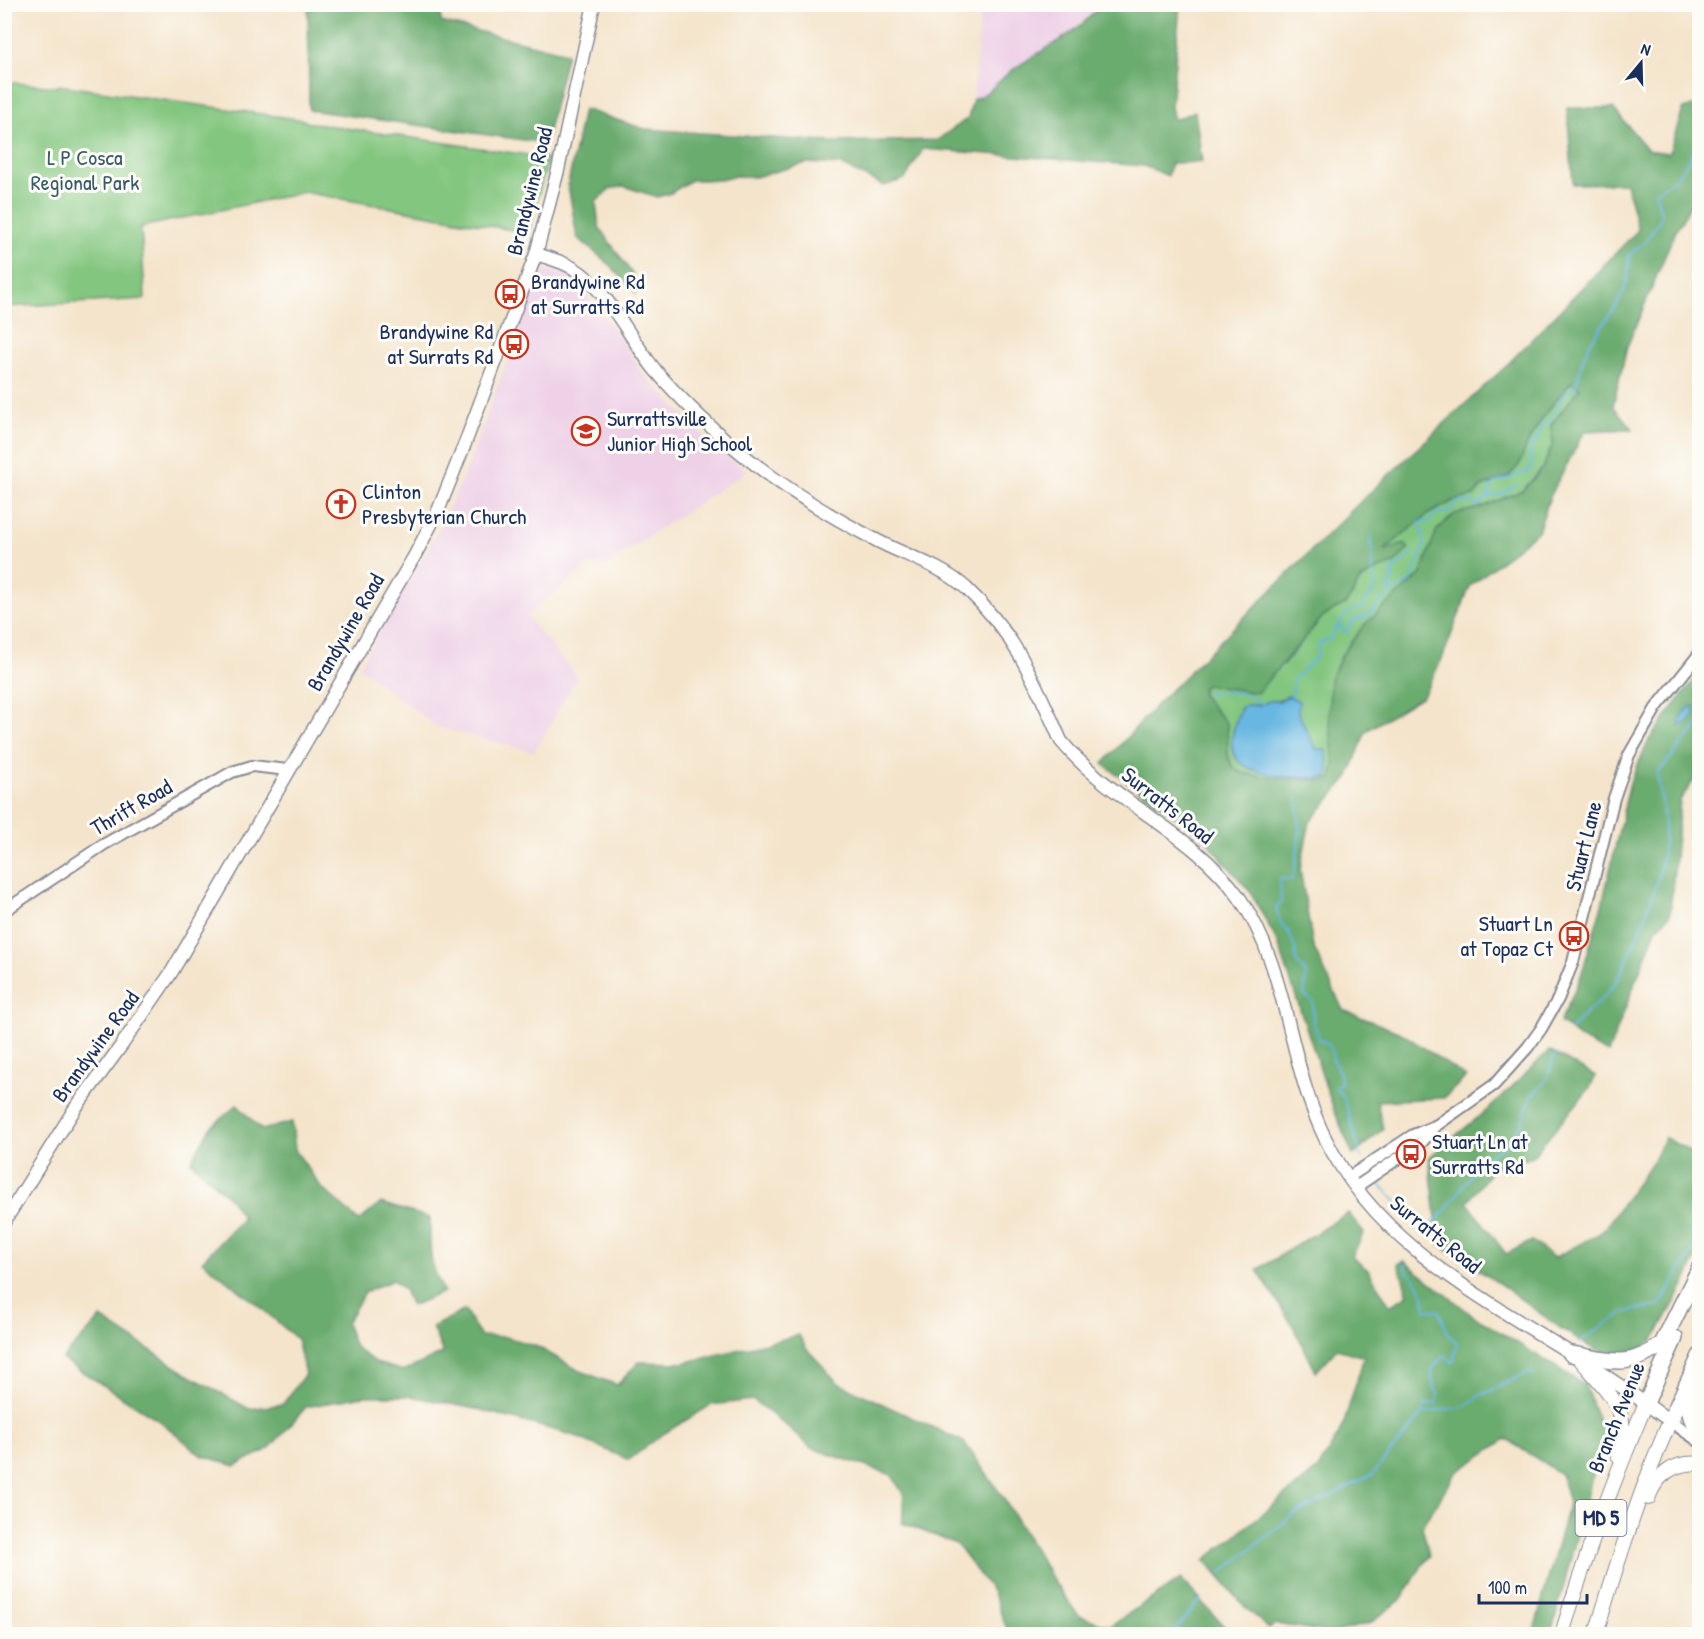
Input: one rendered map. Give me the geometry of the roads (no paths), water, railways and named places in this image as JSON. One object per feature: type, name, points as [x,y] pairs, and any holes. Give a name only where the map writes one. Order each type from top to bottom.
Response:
[{"type":"highway","points":[[1576,1357],[1626,1361],[1643,1357],[1655,1350],[1662,1344],[1700,1267]]},
{"type":"highway","name":"Branch Avenue","points":[[1562,1635],[1577,1581],[1614,1480],[1667,1354],[1700,1289]]},
{"type":"highway","name":"MD 5","points":[[1596,1635],[1649,1470],[1700,1356]]},
{"type":"highway","points":[[1576,1357],[1614,1400],[1620,1412],[1622,1430],[1614,1480]]},
{"type":"highway","points":[[1700,1364],[1689,1402],[1690,1417],[1700,1430]]},
{"type":"highway","points":[[1625,1540],[1634,1534],[1656,1480],[1671,1469],[1700,1464]]},
{"type":"main road","name":"Brandywine Road","points":[[4,1222],[74,1110],[122,1046],[171,973],[434,520],[536,254],[558,170],[594,4]]},
{"type":"main road","name":"Surratts Road","points":[[536,254],[563,262],[582,274],[598,290],[657,372],[742,454],[788,487],[848,525],[888,546],[933,565],[967,589],[998,623],[1021,655],[1039,690],[1060,741],[1084,766],[1186,842],[1239,897],[1263,940],[1277,978],[1311,1106],[1334,1156],[1383,1221],[1426,1258],[1490,1303],[1576,1357],[1670,1421]]},
{"type":"street","name":"Stuart Lane","points":[[1352,1182],[1422,1142],[1437,1125],[1485,1092],[1502,1077],[1534,1038],[1568,978],[1580,940],[1614,798],[1629,755],[1656,708],[1700,652]]},
{"type":"street","name":"Thrift Road","points":[[4,911],[103,845],[232,772],[252,766],[288,771]]},
{"type":"street","name":"Surratts Road","points":[[1670,1421],[1700,1442]]},
{"type":"water","points":[[1288,696],[1299,701],[1298,713],[1316,749],[1326,750],[1329,772],[1326,777],[1290,777],[1262,772],[1249,768],[1234,754],[1232,737],[1241,708],[1246,705],[1262,705],[1269,701],[1279,701]]},
{"type":"water","points":[[1694,705],[1693,715],[1679,727],[1684,714]]},
{"type":"waterway","points":[[1339,625],[1345,632],[1349,629],[1351,622],[1358,618],[1363,619],[1389,594],[1411,581],[1424,546],[1419,523],[1429,522],[1436,513],[1449,512],[1456,503],[1468,501],[1478,505],[1486,498],[1495,483],[1529,471],[1532,463],[1530,448],[1532,444],[1537,440],[1542,427],[1552,417],[1564,393],[1575,387],[1586,351],[1621,296],[1627,279],[1629,255],[1645,242],[1662,216],[1655,192],[1675,179],[1700,141]]},
{"type":"waterway","points":[[1486,498],[1504,493],[1516,485]]},
{"type":"waterway","points":[[1292,697],[1294,679],[1316,658],[1320,643],[1331,639],[1336,627],[1349,612],[1356,608],[1362,610],[1364,601],[1369,599],[1370,594],[1377,589],[1372,568],[1371,535]]},
{"type":"waterway","points":[[1392,593],[1389,587],[1393,578],[1391,573],[1414,552]]},
{"type":"waterway","points":[[1205,691],[1209,694],[1223,692],[1244,694],[1263,705]]},
{"type":"waterway","points":[[1571,1030],[1613,986],[1639,932],[1655,887],[1664,842],[1661,793],[1657,774],[1700,723]]},
{"type":"waterway","points":[[1297,798],[1300,831],[1294,875],[1291,880],[1280,878],[1281,902],[1276,908],[1280,922],[1289,933],[1295,948],[1296,961],[1306,973],[1304,995],[1313,1002],[1313,1022],[1320,1040],[1328,1043],[1333,1061],[1340,1073],[1341,1083],[1335,1089],[1343,1096],[1361,1157]]},
{"type":"waterway","points":[[1420,1234],[1447,1208],[1482,1160],[1506,1145],[1522,1122],[1531,1096],[1548,1076],[1554,1056]]},
{"type":"waterway","points":[[1378,1183],[1405,1210],[1421,1231]]},
{"type":"waterway","points":[[1579,1342],[1626,1311],[1659,1306],[1700,1239]]},
{"type":"waterway","points":[[1406,1265],[1405,1269],[1414,1278],[1422,1292],[1426,1309],[1439,1311],[1448,1333],[1457,1344],[1453,1362],[1444,1355],[1432,1369],[1433,1386],[1438,1393],[1437,1404],[1424,1405],[1423,1412]]},
{"type":"waterway","points":[[1220,1574],[1293,1515],[1373,1474],[1423,1413],[1463,1407],[1481,1395],[1525,1374],[1533,1373]]},
{"type":"waterway","points":[[1172,1634],[1201,1599]]},
{"type":"place","name":"Brandywine Rd at Surratts Rd","points":[[510,294]]},
{"type":"place","name":"Brandywine Rd at Surrats Rd","points":[[514,344]]},
{"type":"place","name":"Surrattsville Junior High School","points":[[586,431]]},
{"type":"place","name":"Clinton Presbyterian Church","points":[[341,504]]},
{"type":"place","name":"Stuart Ln at Topaz Ct","points":[[1574,936]]},
{"type":"place","name":"Stuart Ln at Surratts Rd","points":[[1411,1154]]},
{"type":"park label","name":"L P Cosca Regional Park","points":[[85,170]]}]
